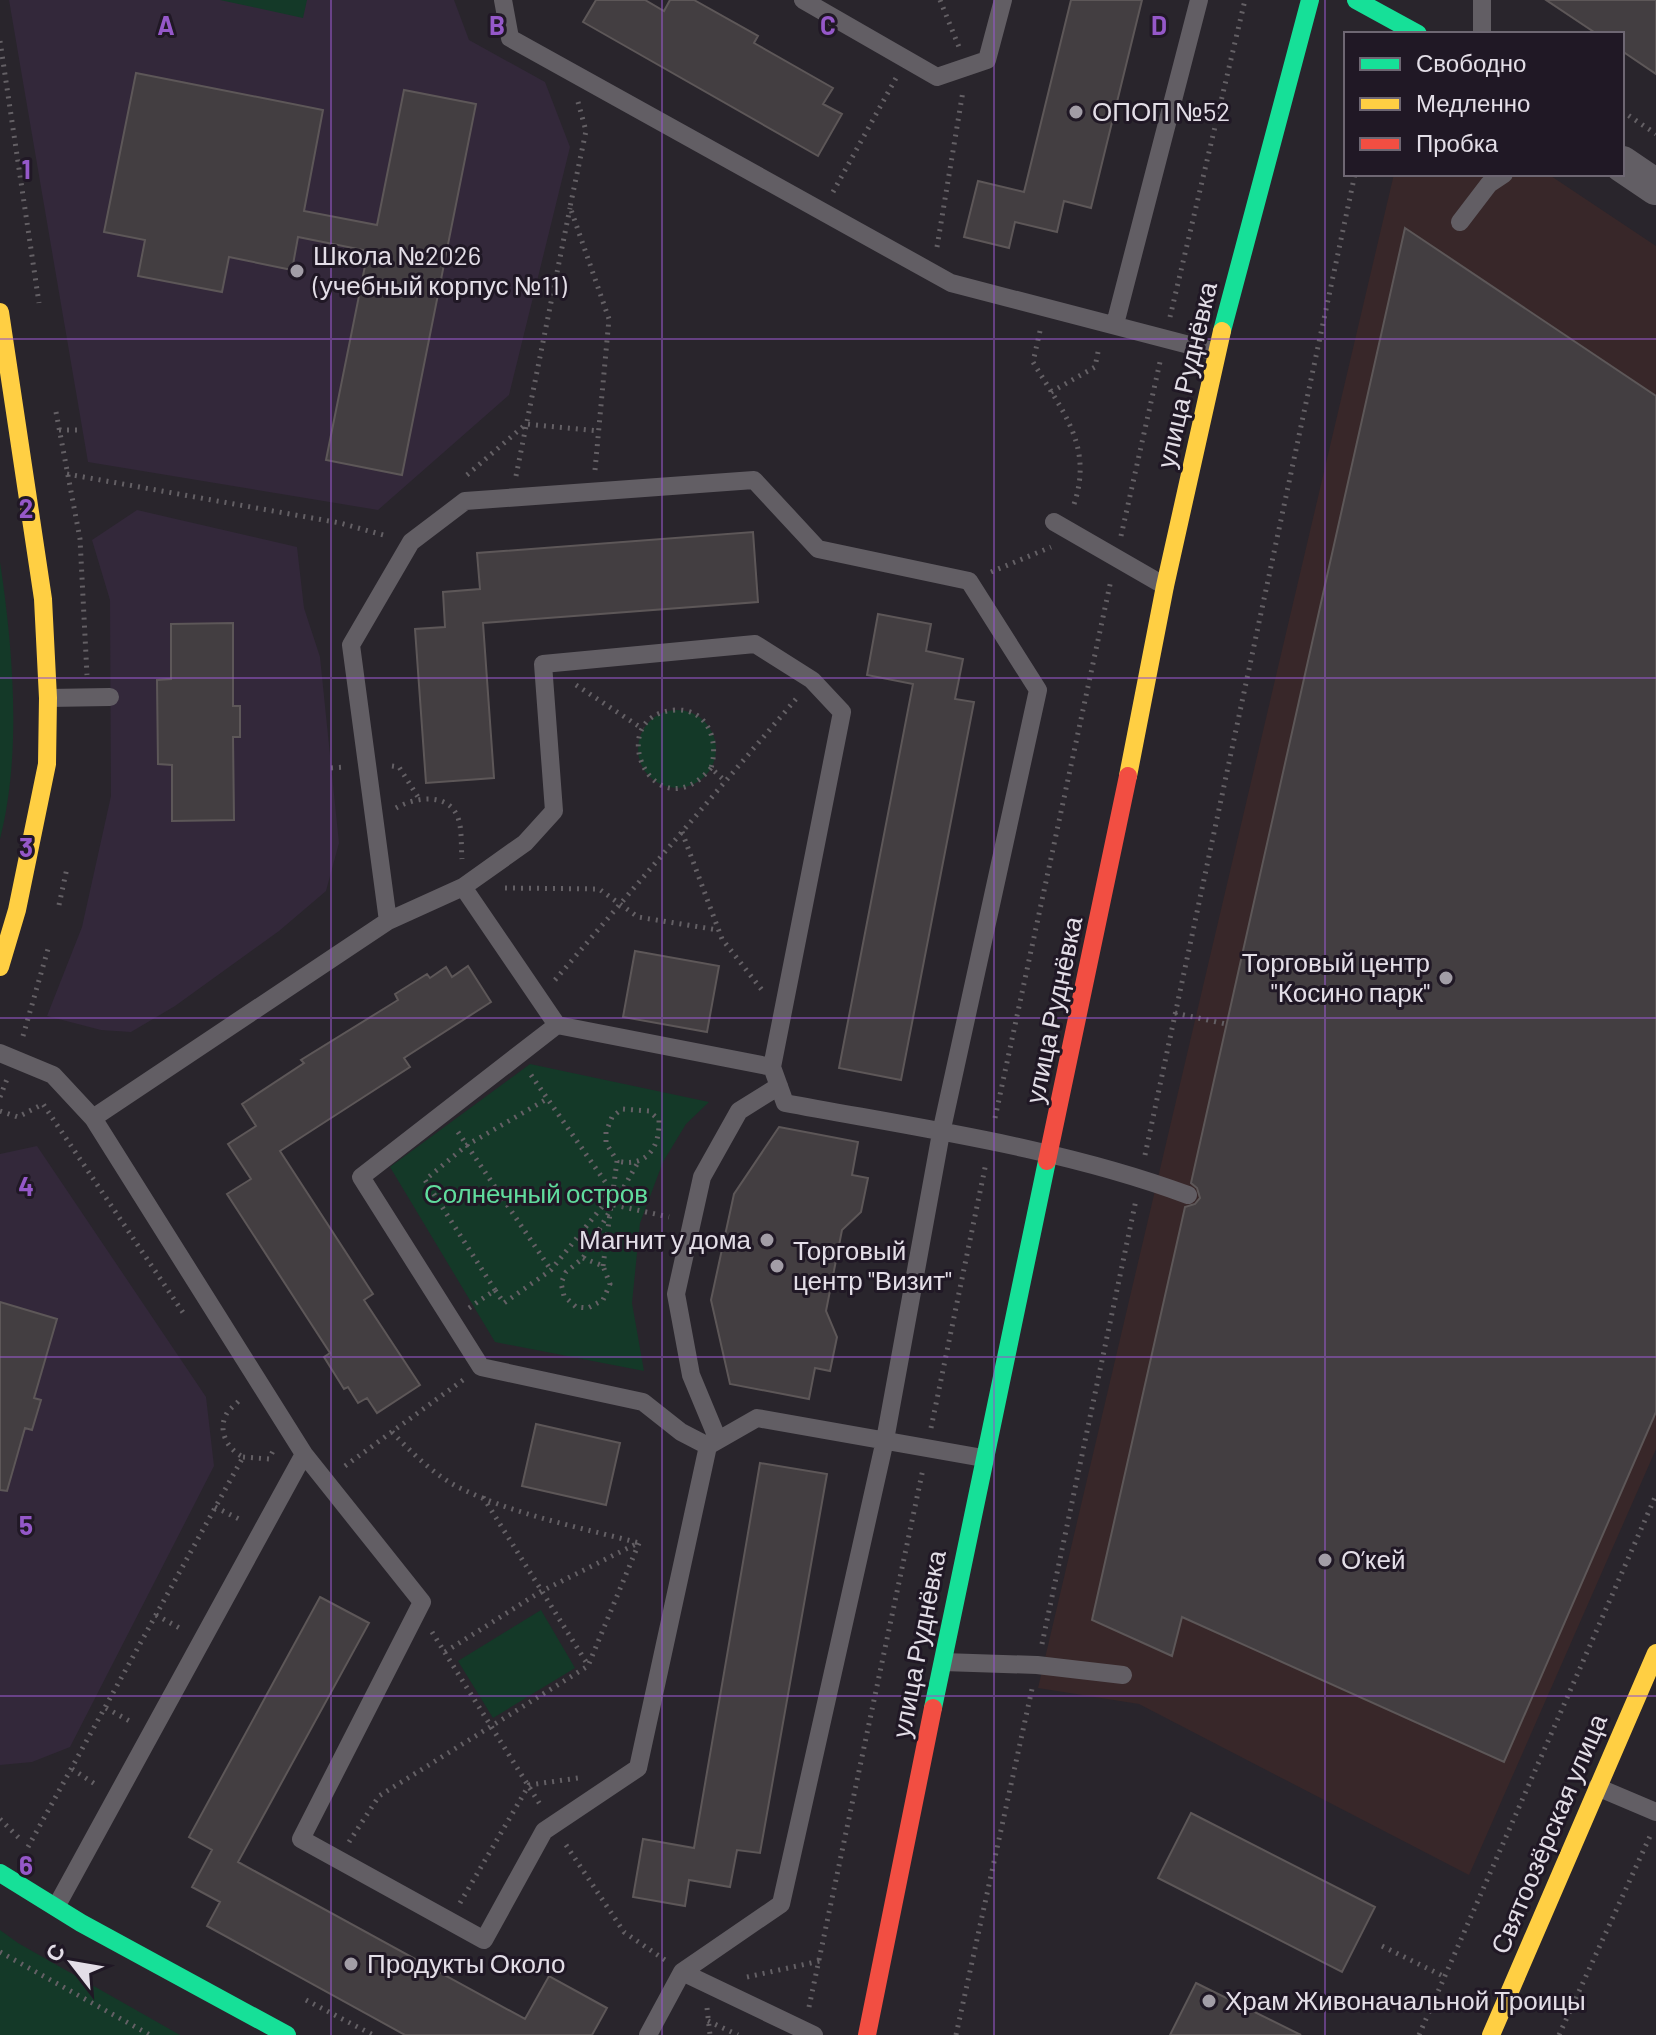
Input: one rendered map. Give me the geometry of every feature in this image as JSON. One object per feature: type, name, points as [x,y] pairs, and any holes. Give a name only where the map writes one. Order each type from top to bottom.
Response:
[{"type":"street","name":"улица Руднёвка","points":[[867,2035],[983,1458],[1107,887],[1165,586],[1217,352],[1310,0]]},
{"type":"street","points":[[1356,0],[1414,32]]},
{"type":"street","points":[[1624,165],[1656,187]]},
{"type":"street","points":[[0,312],[43,599],[48,698],[47,764],[17,910],[0,967]]},
{"type":"street","name":"Святоозёрская улица","points":[[1491,2035],[1656,1653]]},
{"type":"street","points":[[0,1873],[287,2035]]},
{"type":"lane","points":[[503,0],[510,38],[951,283],[1217,352]]},
{"type":"lane","points":[[803,0],[937,77],[987,60],[1003,0]]},
{"type":"lane","points":[[1110,323],[1199,0]]},
{"type":"lane","points":[[1482,0],[1482,32]]},
{"type":"lane","points":[[1460,222],[1489,184],[1501,176]]},
{"type":"lane","points":[[388,921],[351,645],[411,542],[465,501],[754,480],[818,549],[969,581],[1038,690],[941,1133],[885,1440],[781,1904],[682,1972],[648,2035]]},
{"type":"lane","points":[[1059,525],[1165,586]]},
{"type":"lane","points":[[93,1118],[388,921],[463,887],[525,843],[554,811],[543,664],[755,644],[812,680],[842,712],[772,1067],[785,1103],[990,1143],[1141,1177],[1188,1195]]},
{"type":"lane","points":[[48,698],[110,697]]},
{"type":"lane","points":[[463,887],[557,1025],[772,1067]]},
{"type":"lane","points":[[557,1025],[361,1177],[481,1367],[643,1402],[681,1432],[713,1443],[757,1418],[983,1458]]},
{"type":"lane","points":[[0,1053],[53,1075],[93,1118],[304,1454],[422,1602],[301,1839],[484,1940],[544,1831],[638,1768],[713,1443],[691,1375],[676,1294],[702,1177],[739,1111],[779,1086]]},
{"type":"lane","points":[[56,1907],[304,1454]]},
{"type":"lane","points":[[942,1662],[1037,1665],[1123,1675]]},
{"type":"lane","points":[[1597,1787],[1656,1812]]},
{"type":"lane","points":[[682,1972],[809,2032]]},
{"type":"path","points":[[933,273],[967,67],[940,0]]},
{"type":"path","points":[[809,2032],[820,1961],[990,1143],[1116,557],[1245,0]]},
{"type":"path","points":[[0,41],[39,305]]},
{"type":"path","points":[[822,212],[906,59]]},
{"type":"path","points":[[511,497],[586,131],[570,71]]},
{"type":"path","points":[[1624,112],[1656,134]]},
{"type":"path","points":[[956,2035],[1355,176]]},
{"type":"path","points":[[570,207],[609,319],[593,491]]},
{"type":"path","points":[[969,581],[1048,551],[1081,486],[1080,441],[1033,362],[1045,307]]},
{"type":"path","points":[[1051,392],[1095,367],[1110,323]]},
{"type":"path","points":[[54,399],[66,474],[340,523],[411,542]]},
{"type":"path","points":[[466,476],[526,424],[599,431]]},
{"type":"path","points":[[59,430],[82,430]]},
{"type":"path","points":[[543,664],[643,729]]},
{"type":"path","points":[[539,999],[812,680]]},
{"type":"path","points":[[681,710],[695,714],[706,723],[714,737],[716,753],[711,768],[701,780],[687,787],[670,788],[656,782],[645,772],[638,758],[638,743],[643,729],[666,711],[681,710]]},
{"type":"path","points":[[711,768],[725,781]]},
{"type":"path","points":[[377,826],[397,807],[418,797],[434,798],[459,818],[463,887],[599,889],[638,917],[718,930]]},
{"type":"path","points":[[682,832],[718,930],[759,988],[784,1006]]},
{"type":"path","points":[[1175,1013],[1226,1024]]},
{"type":"path","points":[[518,1056],[606,1183],[605,1203],[551,1270],[504,1303],[425,1180],[467,1145],[547,1099]]},
{"type":"path","points":[[0,1111],[18,1117],[43,1104],[190,1324]]},
{"type":"path","points":[[617,1161],[606,1143],[606,1132],[612,1117],[622,1109],[649,1111],[659,1120],[660,1133],[651,1155],[637,1163],[614,1205],[583,1258],[566,1272],[561,1283],[564,1296],[576,1307],[588,1308],[603,1300],[610,1284],[603,1266],[614,1205],[617,1161]]},
{"type":"path","points":[[445,1112],[551,1270]]},
{"type":"path","points":[[617,1161],[637,1163]]},
{"type":"path","points":[[605,1203],[692,1222]]},
{"type":"path","points":[[583,1258],[603,1266]]},
{"type":"path","points":[[451,1320],[495,1290]]},
{"type":"path","points":[[325,1481],[481,1367]]},
{"type":"path","points":[[28,1847],[243,1457],[231,1451],[223,1435],[227,1413],[241,1400],[234,1390]]},
{"type":"path","points":[[392,1432],[413,1454],[456,1486],[529,1514],[639,1543]]},
{"type":"path","points":[[1419,2035],[1656,1495]]},
{"type":"path","points":[[483,1496],[588,1666]]},
{"type":"path","points":[[445,1652],[540,1592],[639,1543]]},
{"type":"path","points":[[337,1859],[379,1796],[493,1728],[588,1666],[639,1543]]},
{"type":"path","points":[[418,1609],[624,1932],[682,1972]]},
{"type":"path","points":[[1559,2035],[1656,1823]]},
{"type":"path","points":[[1382,1946],[1443,1976]]},
{"type":"path","points":[[0,1952],[150,2035]]},
{"type":"path","points":[[709,1985],[820,1961]]},
{"type":"path","points":[[708,2021],[738,2035]]},
{"type":"shaded area","name":"Школа №2026 (учебный корпус №11)","points":[[9,0],[454,0],[469,40],[545,82],[570,147],[509,395],[378,510],[88,462]]},
{"type":"shaded area","name":"Торговый центр \"Косино парк\"","points":[[1394,176],[1551,176],[1656,246],[1656,1449],[1469,1875],[1139,1704],[1038,1688]]},
{"type":"shaded area","points":[[137,510],[297,547],[304,608],[320,657],[339,843],[326,891],[279,931],[175,1006],[131,1032],[101,1030],[47,1016],[82,927],[111,796],[110,600],[92,540]]},
{"type":"shaded area","points":[[37,1146],[206,1397],[214,1466],[70,1747],[32,1762],[0,1765],[0,1154]]},
{"type":"green space","points":[[220,0],[307,0],[303,18]]},
{"type":"green space","points":[[0,562],[12,665],[13,736],[7,806],[0,839]]},
{"type":"green space","points":[[677,710],[692,713],[709,727],[716,749],[713,764],[699,781],[677,788],[662,785],[645,771],[638,749],[641,734],[655,717]]},
{"type":"green space","name":"Солнечный остров","points":[[530,1064],[709,1102],[686,1124],[663,1162],[640,1223],[632,1303],[644,1371],[495,1342],[390,1167]]},
{"type":"green space","points":[[541,1610],[575,1668],[493,1718],[458,1661]]},
{"type":"green space","points":[[0,1930],[18,1943],[180,2035],[0,2035]]},
{"type":"building","points":[[596,0],[645,0],[664,11],[670,0],[694,0],[758,36],[754,43],[833,88],[823,104],[842,114],[818,156],[583,22]]},
{"type":"building","points":[[1071,0],[1142,0],[1091,208],[1064,201],[1057,232],[1015,222],[1009,248],[964,237],[978,181],[1024,192]]},
{"type":"building","points":[[1546,0],[1656,0],[1656,74],[1624,52],[1624,32],[1594,32]]},
{"type":"building","points":[[136,73],[323,110],[304,211],[377,225],[404,90],[476,104],[402,475],[326,460],[368,251],[298,237],[292,270],[229,257],[222,292],[138,276],[145,240],[104,232]]},
{"type":"building","name":"Торговый центр \"Косино парк\"","points":[[1405,228],[1656,396],[1656,1412],[1504,1762],[1182,1617],[1172,1656],[1092,1620],[1185,1207],[1195,1204],[1200,1198],[1197,1188],[1191,1183]]},
{"type":"building","points":[[753,532],[758,602],[483,623],[494,778],[426,783],[415,629],[445,627],[443,592],[480,589],[477,553]]},
{"type":"building","points":[[878,614],[931,624],[926,651],[963,659],[955,699],[974,702],[901,1080],[839,1068],[913,684],[867,675]]},
{"type":"building","points":[[233,623],[233,706],[240,706],[240,737],[233,737],[234,820],[172,821],[172,765],[158,764],[157,680],[171,679],[171,624]]},
{"type":"building","points":[[635,951],[719,966],[707,1032],[623,1017]]},
{"type":"building","points":[[468,966],[491,1002],[404,1058],[410,1067],[280,1151],[373,1294],[364,1300],[420,1385],[377,1413],[367,1398],[358,1403],[348,1387],[344,1389],[324,1357],[330,1353],[227,1194],[251,1179],[228,1144],[256,1126],[242,1104],[304,1063],[301,1060],[398,1000],[395,994],[427,974],[430,978],[446,967],[452,977]]},
{"type":"building","name":"Торговый центр \"Визит\"","points":[[779,1127],[858,1142],[852,1175],[868,1178],[861,1212],[842,1230],[826,1311],[837,1337],[830,1371],[815,1368],[809,1399],[730,1384],[711,1300],[734,1194]]},
{"type":"building","points":[[0,1302],[57,1319],[34,1398],[41,1400],[32,1430],[25,1428],[7,1491],[0,1490]]},
{"type":"building","points":[[536,1424],[620,1443],[606,1505],[522,1486]]},
{"type":"building","points":[[760,1463],[827,1474],[760,1853],[737,1850],[730,1887],[689,1880],[685,1906],[633,1897],[643,1839],[694,1848]]},
{"type":"building","points":[[320,1597],[369,1623],[238,1862],[525,2019],[549,1976],[607,2008],[592,2035],[405,2035],[207,1926],[220,1902],[192,1887],[212,1850],[189,1837]]},
{"type":"building","points":[[1191,1813],[1375,1907],[1342,1972],[1158,1878]]},
{"type":"building","name":"Храм Живоначальной Троицы","points":[[1196,1983],[1301,2035],[1170,2035]]},
{"type":"traffic: fast","points":[[1222,331],[1310,0]]},
{"type":"traffic: fast","points":[[1356,0],[1414,32]]},
{"type":"traffic: fast","points":[[933,1708],[1047,1161]]},
{"type":"traffic: fast","points":[[0,1873],[81,1923],[287,2035]]},
{"type":"traffic: slow","points":[[0,312],[43,599],[48,698],[47,764],[17,910],[0,967]]},
{"type":"traffic: slow","points":[[1128,776],[1165,586],[1222,331]]},
{"type":"traffic: slow","points":[[1491,2035],[1656,1653]]},
{"type":"traffic: jam","points":[[1047,1161],[1128,776]]},
{"type":"traffic: jam","points":[[867,2035],[933,1708]]},
{"type":"place","name":"ОПОП №52","points":[[1076,112]]},
{"type":"place","name":"Школа №2026 (учебный корпус №11)","points":[[297,271]]},
{"type":"place","name":"Торговый центр \"Косино парк\"","points":[[1446,978]]},
{"type":"place","name":"Магнит у дома","points":[[767,1240]]},
{"type":"place","name":"Торговый центр \"Визит\"","points":[[777,1266]]},
{"type":"place","name":"О’кей","points":[[1325,1560]]},
{"type":"place","name":"Продукты Около","points":[[351,1964]]},
{"type":"place","name":"Храм Живоначальной Троицы","points":[[1209,2001]]}]
